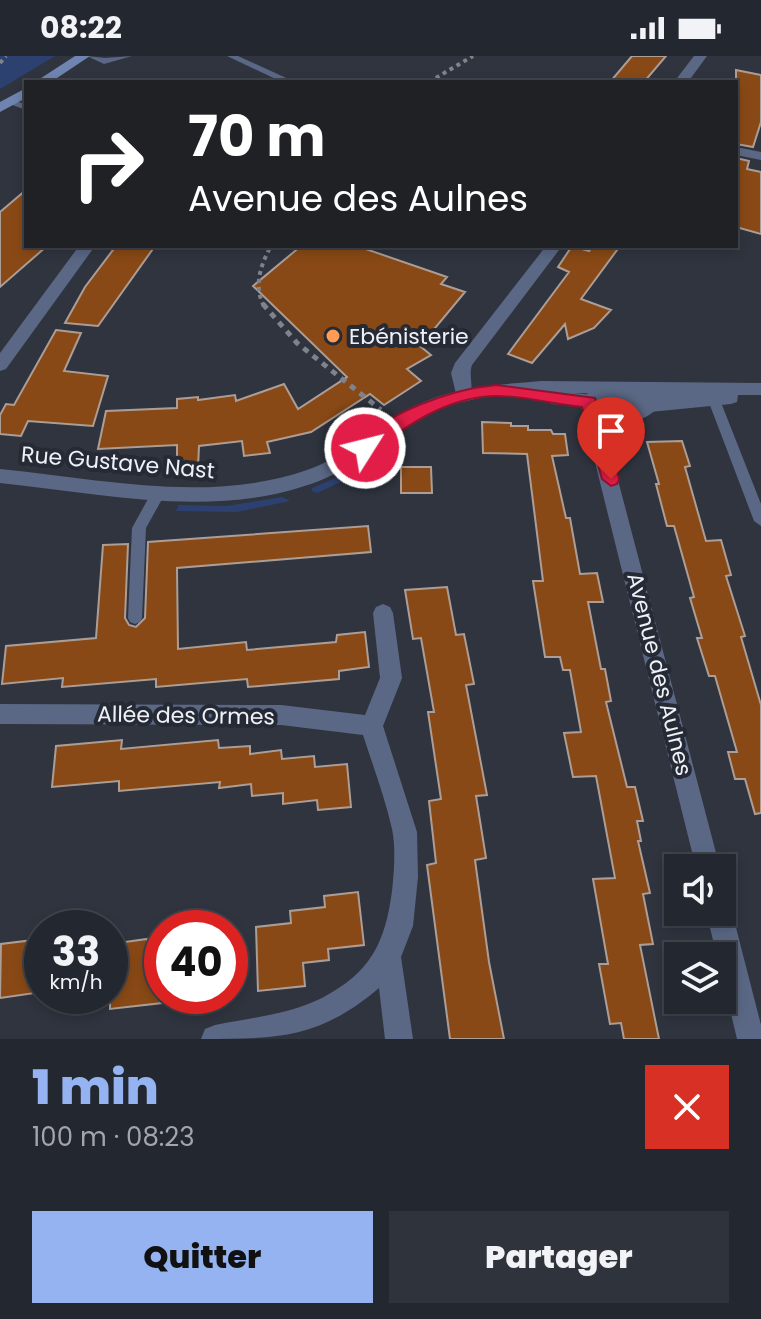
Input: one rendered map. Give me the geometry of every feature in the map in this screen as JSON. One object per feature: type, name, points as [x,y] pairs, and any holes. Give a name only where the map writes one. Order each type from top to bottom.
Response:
[{"type":"main road","points":[[45,80],[84,56]]},
{"type":"main road","points":[[5,105],[24,93]]},
{"type":"street","points":[[683,80],[701,56]]},
{"type":"street","points":[[738,151],[761,156]]},
{"type":"street","points":[[0,365],[86,248]]},
{"type":"street","points":[[463,394],[460,373],[464,363],[552,248]]},
{"type":"street","name":"Rue Gustave Nast","points":[[0,476],[199,496],[245,493],[312,476],[365,448],[421,410],[463,394],[541,387],[736,387],[761,391]]},
{"type":"street","name":"Rue Gustave Nast","points":[[589,402],[595,396],[604,394],[669,395],[736,387]]},
{"type":"street","name":"Rue Gustave Nast","points":[[496,390],[650,406],[714,400],[761,391]]},
{"type":"street","name":"Avenue des Aulnes","points":[[589,402],[705,854]]},
{"type":"street","name":"Avenue des Aulnes","points":[[611,479],[610,436],[622,418],[650,406]]},
{"type":"street","points":[[215,1039],[317,1015],[348,999],[371,982],[388,957],[400,926],[406,877],[405,832],[372,726],[391,678],[383,613]]},
{"type":"street","name":"Allée des Ormes","points":[[0,714],[281,715],[372,726]]},
{"type":"street","points":[[723,926],[751,1039]]},
{"type":"street","points":[[388,957],[399,1039]]},
{"type":"lane","points":[[91,56],[104,61],[128,56]]},
{"type":"lane","points":[[231,56],[285,80]]},
{"type":"lane","points":[[714,400],[761,521]]},
{"type":"lane","points":[[135,618],[139,528],[159,492]]},
{"type":"path","points":[[0,63],[6,56]]},
{"type":"path","points":[[432,80],[473,56]]},
{"type":"path","points":[[270,248],[264,257],[259,284],[266,310],[294,338],[382,411]]},
{"type":"shaded area","points":[[0,56],[55,56],[0,89]]},
{"type":"shaded area","points":[[396,440],[401,446],[365,471],[317,493],[312,491],[312,488],[352,471]]},
{"type":"shaded area","points":[[282,497],[290,501],[237,512],[176,511],[179,505],[227,506]]},
{"type":"building","points":[[632,56],[666,56],[646,80],[612,80]]},
{"type":"building","points":[[736,70],[761,75],[761,122],[753,147],[738,144]]},
{"type":"building","points":[[738,158],[749,161],[747,169],[761,172],[761,234],[738,228]]},
{"type":"building","points":[[24,192],[24,248],[45,248],[0,287],[0,212]]},
{"type":"building","points":[[114,248],[154,248],[98,326],[65,323],[85,287]]},
{"type":"building","points":[[299,248],[363,248],[447,277],[441,284],[465,292],[420,346],[431,355],[407,369],[421,381],[384,405],[370,394],[311,432],[267,442],[270,453],[244,456],[242,441],[199,446],[198,468],[177,466],[177,445],[98,449],[106,411],[177,408],[177,399],[198,397],[198,400],[235,395],[236,401],[284,384],[298,409],[347,377],[253,286]]},
{"type":"building","points":[[571,248],[589,251],[591,248],[619,248],[581,299],[611,310],[594,328],[568,339],[565,324],[532,363],[508,354],[569,272],[558,267]]},
{"type":"building","points":[[56,330],[81,333],[64,371],[108,376],[93,426],[28,421],[21,436],[0,434],[0,415],[6,404],[14,405]]},
{"type":"building","points":[[482,422],[511,423],[511,426],[528,426],[528,430],[551,430],[553,434],[565,434],[568,455],[552,456],[566,518],[570,518],[580,574],[597,573],[603,602],[588,602],[601,669],[605,669],[611,701],[606,702],[627,787],[635,787],[643,821],[637,821],[641,841],[638,841],[650,893],[643,894],[653,944],[640,945],[659,1039],[624,1039],[621,1023],[610,1024],[599,964],[608,964],[593,879],[615,878],[596,776],[573,777],[564,733],[581,732],[570,670],[563,670],[560,657],[545,657],[533,581],[543,581],[527,454],[483,453]]},
{"type":"building","points":[[682,441],[690,466],[685,467],[706,541],[721,540],[731,575],[726,576],[745,636],[741,637],[761,705],[761,813],[755,814],[745,779],[735,779],[728,752],[737,752],[715,676],[709,676],[697,638],[702,638],[690,598],[694,597],[674,526],[667,526],[647,442]]},
{"type":"building","points":[[401,467],[431,467],[432,493],[401,493]]},
{"type":"building","points":[[368,526],[371,552],[177,568],[178,649],[246,642],[247,650],[336,642],[337,635],[365,632],[369,667],[339,671],[339,679],[248,687],[247,679],[156,687],[156,679],[62,687],[63,678],[2,684],[6,646],[96,638],[103,545],[128,544],[125,618],[129,625],[136,627],[145,618],[148,542]]},
{"type":"building","points":[[447,587],[456,635],[464,634],[474,684],[466,685],[487,795],[476,796],[486,858],[475,860],[489,962],[504,1039],[450,1039],[427,865],[436,863],[429,801],[441,799],[428,712],[434,712],[421,638],[413,639],[405,590]]},
{"type":"building","points":[[122,740],[121,749],[218,740],[219,748],[250,746],[250,754],[281,750],[282,759],[314,756],[315,767],[347,764],[351,807],[318,810],[317,800],[283,804],[283,793],[252,796],[251,784],[219,788],[220,782],[119,791],[119,781],[52,787],[56,746]]},
{"type":"building","points":[[358,892],[364,945],[328,949],[329,960],[303,963],[305,986],[258,991],[256,927],[291,923],[290,911],[325,907],[324,896]]},
{"type":"building","points":[[144,939],[144,1005],[128,1007],[128,942]]},
{"type":"building","points":[[24,941],[24,995],[0,998],[1,944]]},
{"type":"place","name":"Ebénisterie","points":[[333,336]]},
{"type":"route","points":[[365,448],[398,423],[432,405],[463,394],[496,390],[589,402],[611,479]]}]
